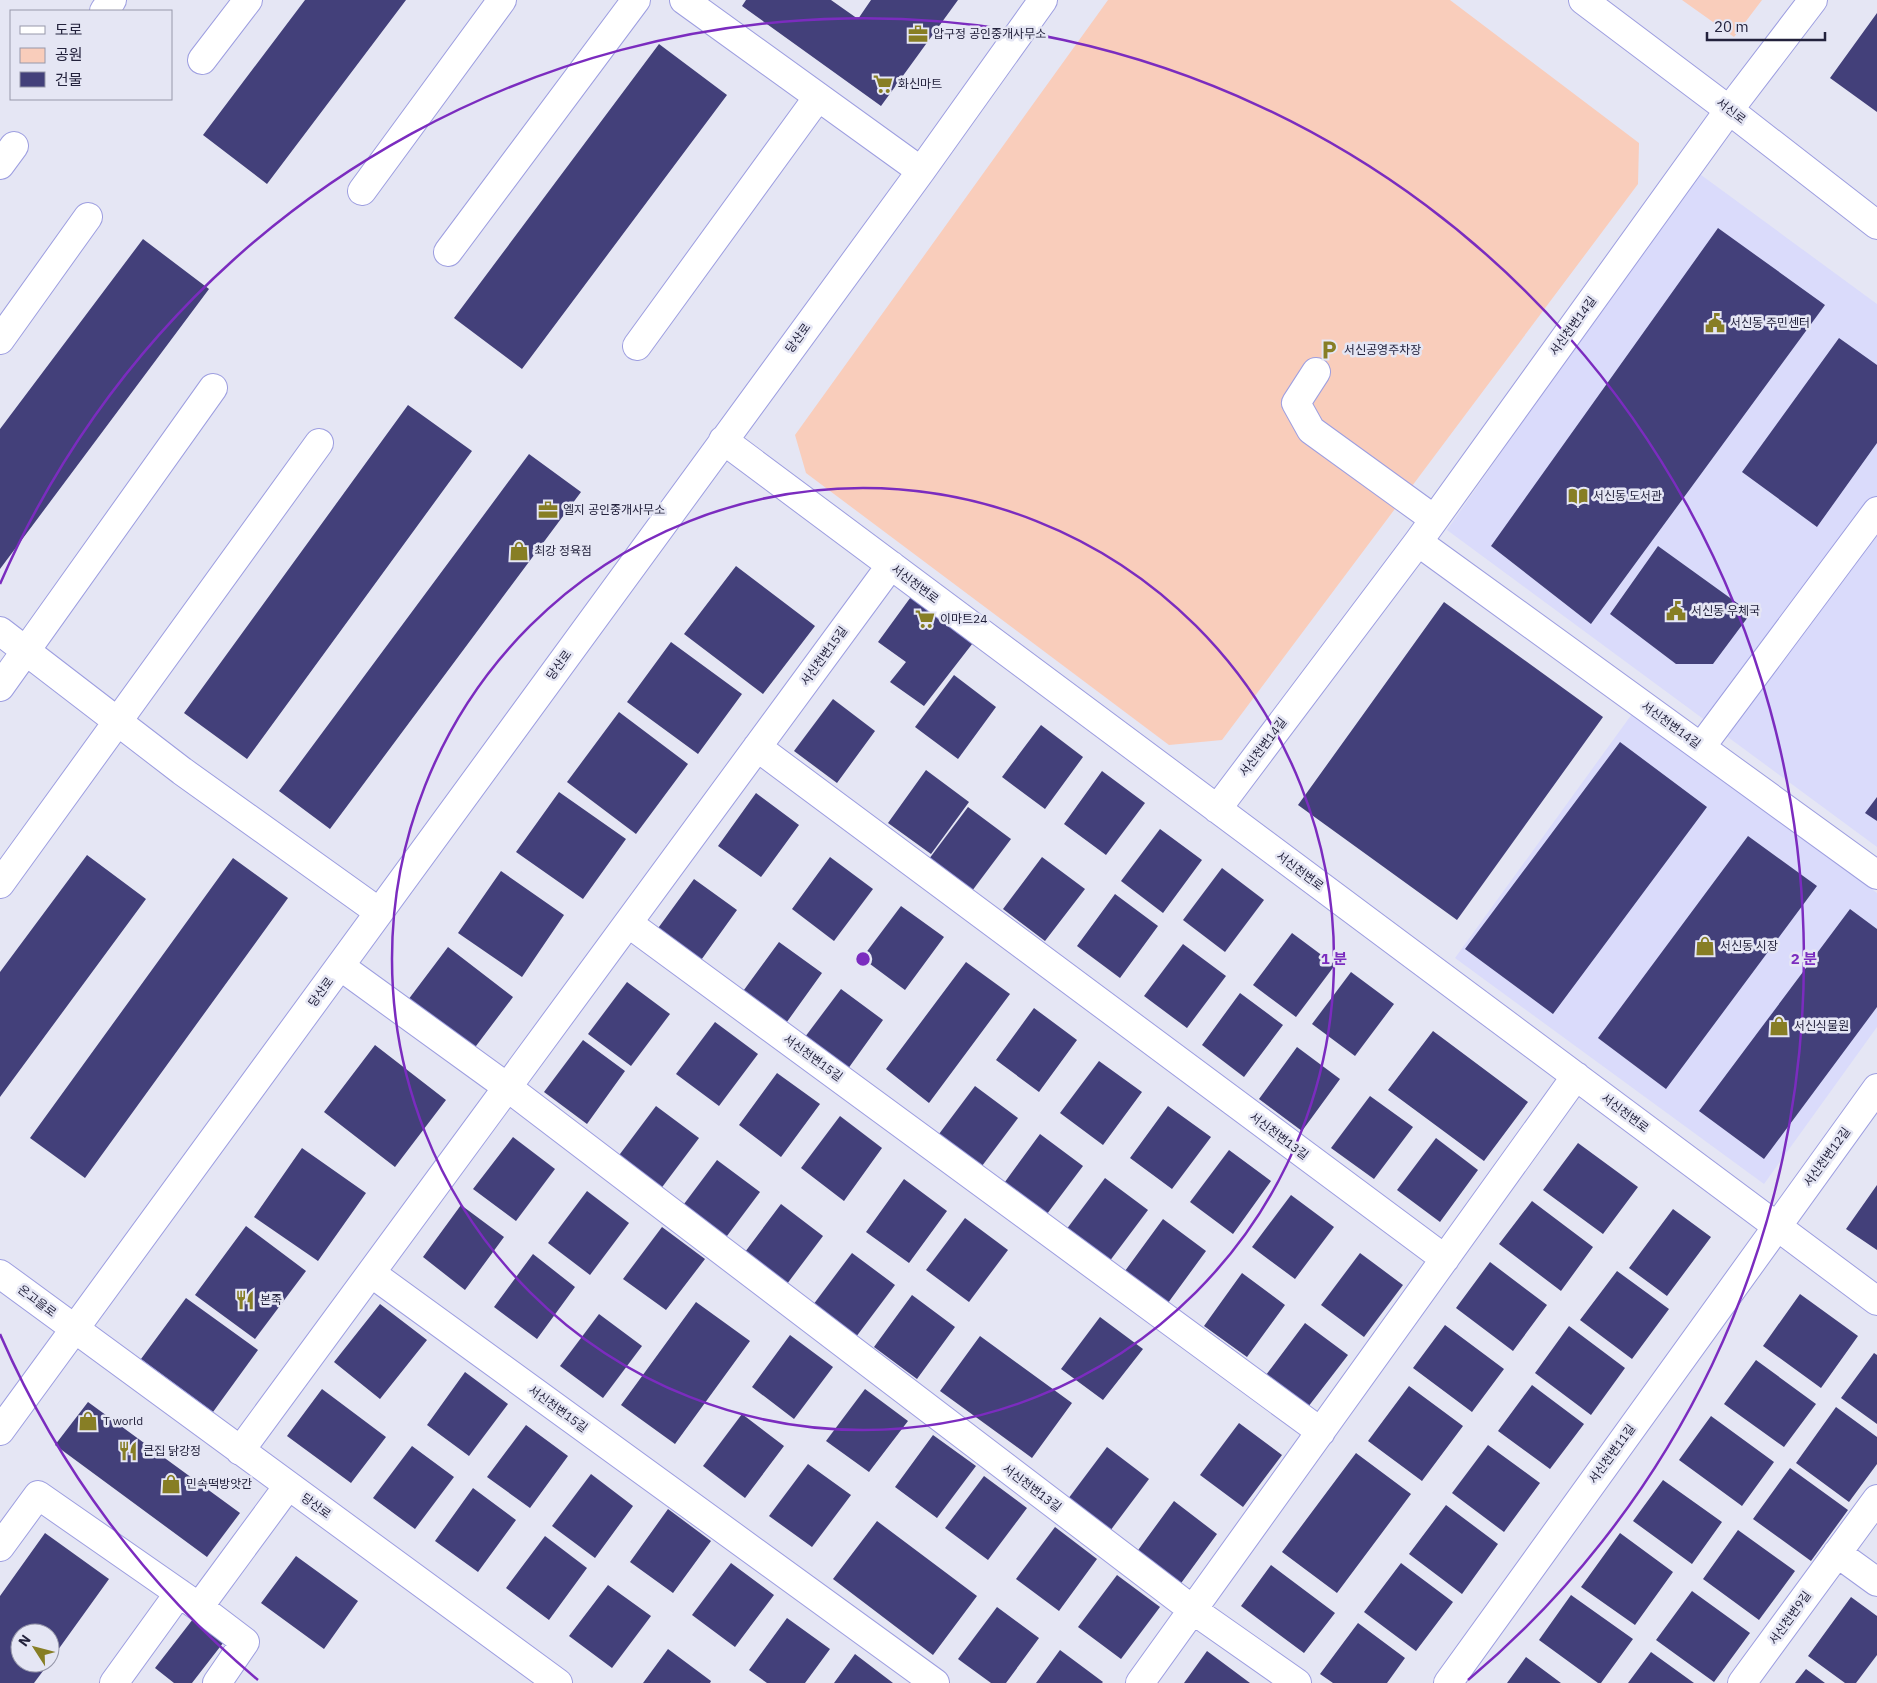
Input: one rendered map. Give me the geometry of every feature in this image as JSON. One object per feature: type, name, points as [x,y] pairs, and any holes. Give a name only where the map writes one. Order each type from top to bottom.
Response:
[{"type":"street","points":[[202,60],[248,0]]},
{"type":"street","points":[[362,191],[502,0]]},
{"type":"street","points":[[448,252],[636,0]]},
{"type":"street","points":[[684,0],[921,171]]},
{"type":"street","name":"당산로","points":[[0,1431],[1044,0]]},
{"type":"street","name":"서신로","points":[[1583,0],[1877,225]]},
{"type":"street","name":"서신천변14길","points":[[1217,809],[1418,542],[1729,110],[1813,0]]},
{"type":"street","points":[[636,346],[818,97]]},
{"type":"street","points":[[0,340],[88,217]]},
{"type":"street","points":[[1316,372],[1296,402],[1311,430],[1434,519]]},
{"type":"street","points":[[0,687],[213,388]]},
{"type":"street","name":"서신천변로","points":[[723,440],[1877,1301]]},
{"type":"street","points":[[0,884],[318,443]]},
{"type":"street","points":[[1701,747],[1877,511]]},
{"type":"street","name":"서신천변14길","points":[[1418,542],[1877,875]]},
{"type":"street","name":"서신천변15길","points":[[240,1450],[891,565]]},
{"type":"street","points":[[0,631],[182,771],[379,912]]},
{"type":"street","name":"서신천변13길","points":[[757,747],[1445,1259]]},
{"type":"street","name":"서신천변15길","points":[[628,923],[1321,1432]]},
{"type":"street","points":[[340,966],[507,1087]]},
{"type":"street","points":[[1140,1683],[1576,1076]]},
{"type":"street","name":"서신천변13길","points":[[507,1087],[1192,1610],[1297,1683]]},
{"type":"street","name":"서신천변12길","points":[[1776,1226],[1877,1088]]},
{"type":"street","name":"서신천변11길","points":[[1448,1683],[1776,1226]]},
{"type":"street","name":"서신천변15길","points":[[370,1273],[935,1683]]},
{"type":"street","name":"온고을로","points":[[0,1274],[74,1329]]},
{"type":"street","name":"당산로","points":[[74,1329],[549,1680]]},
{"type":"street","points":[[114,1683],[288,1486]]},
{"type":"street","points":[[0,1547],[38,1495],[189,1600],[245,1642],[216,1683]]},
{"type":"street","name":"서신천변9길","points":[[1742,1683],[1877,1498]]},
{"type":"street","points":[[1837,1553],[1877,1582]]},
{"type":"shaded area","points":[[1697,172],[1877,304],[1877,847],[1447,530]]},
{"type":"shaded area","points":[[1632,714],[1877,893],[1877,1027],[1764,1184],[1455,958]]},
{"type":"green space","points":[[1108,0],[1450,0],[1639,143],[1638,184],[1222,740],[1169,745],[806,473],[795,435]]},
{"type":"green space","points":[[1682,0],[1762,0],[1734,37]]},
{"type":"building","points":[[305,0],[406,0],[267,184],[203,135]]},
{"type":"building","points":[[746,0],[831,0],[858,19],[871,0],[958,0],[881,106],[742,6]]},
{"type":"building","points":[[1877,13],[1877,112],[1830,78]]},
{"type":"building","points":[[659,44],[727,95],[522,369],[454,318]]},
{"type":"building","points":[[1718,228],[1825,305],[1591,624],[1491,546]]},
{"type":"building","points":[[143,239],[209,289],[0,569],[0,429]]},
{"type":"building","points":[[1839,338],[1877,365],[1877,443],[1817,527],[1742,472]]},
{"type":"building","points":[[408,405],[472,451],[247,759],[184,713]]},
{"type":"building","points":[[529,454],[581,492],[330,829],[279,791]]},
{"type":"building","points":[[1658,546],[1751,613],[1713,664],[1676,664],[1610,614]]},
{"type":"building","points":[[736,566],[815,626],[763,694],[684,634]]},
{"type":"building","points":[[913,594],[976,639],[924,706],[890,682],[906,662],[878,642]]},
{"type":"building","points":[[1444,602],[1603,717],[1457,920],[1298,805]]},
{"type":"building","points":[[671,642],[742,694],[698,754],[627,702]]},
{"type":"building","points":[[954,675],[996,707],[958,759],[915,727]]},
{"type":"building","points":[[833,699],[875,731],[837,783],[794,751]]},
{"type":"building","points":[[619,712],[688,764],[636,834],[567,782]]},
{"type":"building","points":[[1041,725],[1083,757],[1045,809],[1002,777]]},
{"type":"building","points":[[1620,742],[1707,807],[1553,1014],[1465,949]]},
{"type":"building","points":[[926,770],[969,802],[931,854],[888,823]]},
{"type":"building","points":[[1102,771],[1145,803],[1106,855],[1064,824]]},
{"type":"building","points":[[559,792],[626,839],[583,899],[516,852]]},
{"type":"building","points":[[756,793],[799,825],[761,877],[718,846]]},
{"type":"building","points":[[1877,797],[1877,821],[1865,813]]},
{"type":"building","points":[[968,807],[1011,839],[972,891],[929,859]]},
{"type":"building","points":[[1160,829],[1202,860],[1163,913],[1121,881]]},
{"type":"building","points":[[1748,836],[1817,886],[1666,1089],[1598,1038]]},
{"type":"building","points":[[87,855],[146,899],[0,1097],[0,972]]},
{"type":"building","points":[[830,857],[873,889],[834,941],[792,909]]},
{"type":"building","points":[[1042,857],[1085,889],[1045,941],[1003,909]]},
{"type":"building","points":[[233,858],[288,898],[85,1178],[30,1138]]},
{"type":"building","points":[[1222,868],[1264,900],[1225,952],[1183,920]]},
{"type":"building","points":[[501,871],[564,915],[522,977],[458,933]]},
{"type":"building","points":[[694,879],[737,910],[699,963],[656,931]]},
{"type":"building","points":[[1115,894],[1158,926],[1120,978],[1077,946]]},
{"type":"building","points":[[901,906],[944,937],[905,990],[862,958]]},
{"type":"building","points":[[1850,909],[1877,929],[1877,1007],[1764,1159],[1699,1111]]},
{"type":"building","points":[[1292,933],[1335,965],[1296,1017],[1253,985]]},
{"type":"building","points":[[779,942],[822,973],[784,1026],[741,994]]},
{"type":"building","points":[[1183,944],[1226,976],[1187,1028],[1144,996]]},
{"type":"building","points":[[448,947],[513,997],[473,1050],[408,1000]]},
{"type":"building","points":[[966,962],[1010,994],[929,1103],[886,1069]]},
{"type":"building","points":[[1351,972],[1394,1004],[1355,1056],[1312,1024]]},
{"type":"building","points":[[627,982],[670,1014],[631,1066],[588,1034]]},
{"type":"building","points":[[841,989],[883,1020],[845,1073],[802,1041]]},
{"type":"building","points":[[1240,993],[1283,1025],[1244,1077],[1202,1045]]},
{"type":"building","points":[[1034,1008],[1077,1040],[1039,1092],[996,1060]]},
{"type":"building","points":[[715,1022],[758,1054],[719,1106],[676,1074]]},
{"type":"building","points":[[1433,1031],[1528,1102],[1484,1161],[1388,1090]]},
{"type":"building","points":[[583,1040],[625,1071],[587,1124],[544,1092]]},
{"type":"building","points":[[375,1045],[446,1100],[395,1167],[324,1112]]},
{"type":"building","points":[[1297,1047],[1340,1079],[1302,1131],[1259,1099]]},
{"type":"building","points":[[1099,1061],[1142,1092],[1103,1145],[1060,1113]]},
{"type":"building","points":[[777,1073],[820,1104],[781,1157],[739,1125]]},
{"type":"building","points":[[975,1086],[1018,1118],[979,1170],[936,1138]]},
{"type":"building","points":[[1370,1096],[1413,1127],[1374,1179],[1331,1148]]},
{"type":"building","points":[[656,1106],[699,1138],[660,1190],[617,1158]]},
{"type":"building","points":[[1168,1106],[1211,1137],[1172,1189],[1130,1158]]},
{"type":"building","points":[[840,1116],[882,1148],[844,1201],[801,1168]]},
{"type":"building","points":[[1040,1134],[1083,1166],[1044,1218],[1002,1186]]},
{"type":"building","points":[[513,1137],[555,1169],[516,1221],[473,1189]]},
{"type":"building","points":[[1436,1138],[1478,1170],[1440,1222],[1397,1190]]},
{"type":"building","points":[[1578,1143],[1638,1187],[1603,1234],[1543,1190]]},
{"type":"building","points":[[302,1148],[366,1193],[318,1261],[254,1217]]},
{"type":"building","points":[[1229,1150],[1271,1181],[1233,1234],[1190,1202]]},
{"type":"building","points":[[717,1160],[760,1192],[721,1244],[678,1212]]},
{"type":"building","points":[[1105,1178],[1148,1210],[1109,1262],[1066,1230]]},
{"type":"building","points":[[904,1179],[947,1211],[909,1263],[866,1232]]},
{"type":"building","points":[[1877,1185],[1877,1250],[1846,1229]]},
{"type":"building","points":[[587,1191],[629,1223],[590,1275],[548,1243]]},
{"type":"building","points":[[1291,1195],[1334,1227],[1295,1279],[1252,1247]]},
{"type":"building","points":[[1532,1201],[1593,1247],[1561,1291],[1499,1244]]},
{"type":"building","points":[[781,1204],[823,1236],[784,1288],[742,1256]]},
{"type":"building","points":[[461,1205],[504,1237],[465,1290],[423,1257]]},
{"type":"building","points":[[1673,1209],[1711,1237],[1667,1296],[1629,1268]]},
{"type":"building","points":[[965,1218],[1008,1250],[969,1302],[926,1270]]},
{"type":"building","points":[[1163,1219],[1206,1251],[1168,1303],[1125,1271]]},
{"type":"building","points":[[246,1226],[306,1271],[255,1339],[195,1295]]},
{"type":"building","points":[[662,1227],[705,1259],[666,1310],[623,1279]]},
{"type":"building","points":[[852,1253],[895,1285],[856,1337],[813,1305]]},
{"type":"building","points":[[1360,1253],[1403,1285],[1364,1337],[1321,1305]]},
{"type":"building","points":[[533,1254],[575,1287],[537,1339],[494,1307]]},
{"type":"building","points":[[1490,1262],[1547,1305],[1513,1351],[1456,1308]]},
{"type":"building","points":[[1617,1271],[1669,1309],[1632,1359],[1580,1320]]},
{"type":"building","points":[[1242,1273],[1285,1305],[1247,1357],[1204,1326]]},
{"type":"building","points":[[1800,1294],[1858,1336],[1821,1388],[1763,1346]]},
{"type":"building","points":[[912,1295],[955,1327],[917,1379],[874,1347]]},
{"type":"building","points":[[186,1298],[258,1350],[213,1412],[141,1359]]},
{"type":"building","points":[[696,1302],[750,1341],[675,1444],[621,1405]]},
{"type":"building","points":[[380,1304],[427,1340],[380,1399],[334,1362]]},
{"type":"building","points":[[599,1314],[642,1346],[603,1398],[560,1366]]},
{"type":"building","points":[[1100,1317],[1143,1349],[1103,1400],[1061,1369]]},
{"type":"building","points":[[1305,1323],[1348,1355],[1308,1407],[1266,1375]]},
{"type":"building","points":[[1445,1325],[1504,1369],[1472,1412],[1413,1368]]},
{"type":"building","points":[[1569,1326],[1625,1368],[1591,1415],[1535,1373]]},
{"type":"building","points":[[790,1335],[833,1367],[794,1419],[752,1387]]},
{"type":"building","points":[[980,1336],[1072,1403],[1032,1458],[940,1391]]},
{"type":"building","points":[[1874,1353],[1877,1355],[1877,1424],[1841,1398]]},
{"type":"building","points":[[1756,1360],[1816,1404],[1784,1447],[1724,1404]]},
{"type":"building","points":[[465,1372],[508,1404],[469,1456],[427,1425]]},
{"type":"building","points":[[1532,1385],[1584,1424],[1550,1469],[1498,1431]]},
{"type":"building","points":[[1409,1386],[1463,1426],[1422,1481],[1368,1441]]},
{"type":"building","points":[[322,1389],[386,1437],[351,1483],[287,1436]]},
{"type":"building","points":[[865,1389],[908,1421],[869,1472],[826,1441]]},
{"type":"building","points":[[88,1402],[240,1513],[207,1557],[55,1445]]},
{"type":"building","points":[[1836,1407],[1877,1437],[1877,1464],[1849,1502],[1796,1463]]},
{"type":"building","points":[[742,1414],[784,1446],[745,1498],[703,1466]]},
{"type":"building","points":[[1711,1416],[1774,1462],[1742,1506],[1679,1460]]},
{"type":"building","points":[[1239,1423],[1282,1455],[1243,1507],[1200,1475]]},
{"type":"building","points":[[526,1425],[568,1456],[530,1508],[487,1477]]},
{"type":"building","points":[[933,1435],[976,1466],[937,1518],[895,1487]]},
{"type":"building","points":[[1488,1445],[1540,1483],[1504,1532],[1452,1493]]},
{"type":"building","points":[[412,1446],[454,1477],[415,1529],[373,1498]]},
{"type":"building","points":[[1107,1447],[1149,1479],[1110,1531],[1068,1499]]},
{"type":"building","points":[[1356,1453],[1411,1494],[1337,1593],[1282,1552]]},
{"type":"building","points":[[808,1464],[851,1495],[812,1547],[769,1516]]},
{"type":"building","points":[[1790,1468],[1848,1510],[1811,1561],[1753,1519]]},
{"type":"building","points":[[591,1474],[633,1506],[595,1558],[552,1526]]},
{"type":"building","points":[[984,1476],[1027,1508],[988,1560],[945,1528]]},
{"type":"building","points":[[1663,1480],[1722,1522],[1692,1564],[1633,1521]]},
{"type":"building","points":[[473,1488],[516,1520],[478,1572],[435,1541]]},
{"type":"building","points":[[1174,1501],[1217,1534],[1179,1586],[1136,1553]]},
{"type":"building","points":[[1446,1505],[1498,1544],[1462,1594],[1409,1554]]},
{"type":"building","points":[[668,1509],[711,1541],[673,1593],[630,1562]]},
{"type":"building","points":[[877,1521],[977,1596],[933,1655],[833,1579]]},
{"type":"building","points":[[1055,1527],[1097,1559],[1059,1611],[1016,1579]]},
{"type":"building","points":[[1738,1530],[1795,1571],[1759,1620],[1703,1579]]},
{"type":"building","points":[[45,1533],[109,1579],[60,1647],[60,1623],[10,1623],[10,1673],[42,1673],[34,1683],[0,1683],[0,1596]]},
{"type":"building","points":[[1620,1533],[1673,1572],[1635,1625],[1581,1587]]},
{"type":"building","points":[[545,1536],[587,1568],[549,1620],[506,1588]]},
{"type":"building","points":[[296,1556],[358,1601],[324,1649],[261,1603]]},
{"type":"building","points":[[731,1563],[774,1595],[735,1647],[692,1615]]},
{"type":"building","points":[[1401,1563],[1453,1602],[1416,1651],[1364,1612]]},
{"type":"building","points":[[1271,1565],[1335,1613],[1304,1653],[1241,1606]]},
{"type":"building","points":[[1117,1575],[1160,1607],[1121,1659],[1078,1627]]},
{"type":"building","points":[[608,1585],[651,1616],[612,1668],[569,1636]]},
{"type":"building","points":[[1692,1591],[1750,1633],[1714,1682],[1656,1640]]},
{"type":"building","points":[[1571,1595],[1633,1639],[1601,1683],[1598,1683],[1539,1640]]},
{"type":"building","points":[[1851,1597],[1877,1616],[1877,1655],[1856,1683],[1845,1683],[1808,1656]]},
{"type":"building","points":[[997,1607],[1039,1638],[1006,1683],[991,1683],[958,1659]]},
{"type":"building","points":[[787,1618],[830,1649],[805,1683],[767,1683],[749,1670]]},
{"type":"building","points":[[193,1619],[223,1643],[192,1683],[174,1683],[155,1668]]},
{"type":"building","points":[[1358,1623],[1405,1658],[1387,1683],[1333,1683],[1320,1674]]},
{"type":"building","points":[[668,1649],[711,1681],[710,1683],[643,1683]]},
{"type":"building","points":[[1060,1650],[1103,1682],[1036,1683]]},
{"type":"building","points":[[1207,1651],[1250,1683],[1184,1683]]},
{"type":"building","points":[[1651,1652],[1694,1683],[1628,1683]]},
{"type":"building","points":[[855,1654],[893,1683],[834,1683]]},
{"type":"building","points":[[1526,1657],[1561,1683],[1507,1683]]},
{"type":"building","points":[[1806,1669],[1825,1683],[1795,1683]]},
{"type":"place","name":"압구정 공인중개사무소","points":[[918,34]]},
{"type":"place","name":"화신마트","points":[[883,84]]},
{"type":"place","name":"서신동 주민센터","points":[[1715,323]]},
{"type":"place","name":"서신공영주차장","points":[[1329,350]]},
{"type":"place","name":"서신동 도서관","points":[[1578,496]]},
{"type":"place","name":"엘지 공인중개사무소","points":[[548,510]]},
{"type":"place","name":"최강 정육점","points":[[519,551]]},
{"type":"place","name":"서신동 우체국","points":[[1676,611]]},
{"type":"place","name":"이마트24","points":[[925,619]]},
{"type":"place","name":"서신동 시장","points":[[1705,946]]},
{"type":"place","name":"서신식물원","points":[[1779,1026]]},
{"type":"place","name":"본죽","points":[[245,1300]]},
{"type":"place","name":"T world","points":[[88,1421]]},
{"type":"place","name":"큰집 닭강정","points":[[128,1451]]},
{"type":"place","name":"민속떡방앗간","points":[[171,1484]]}]
